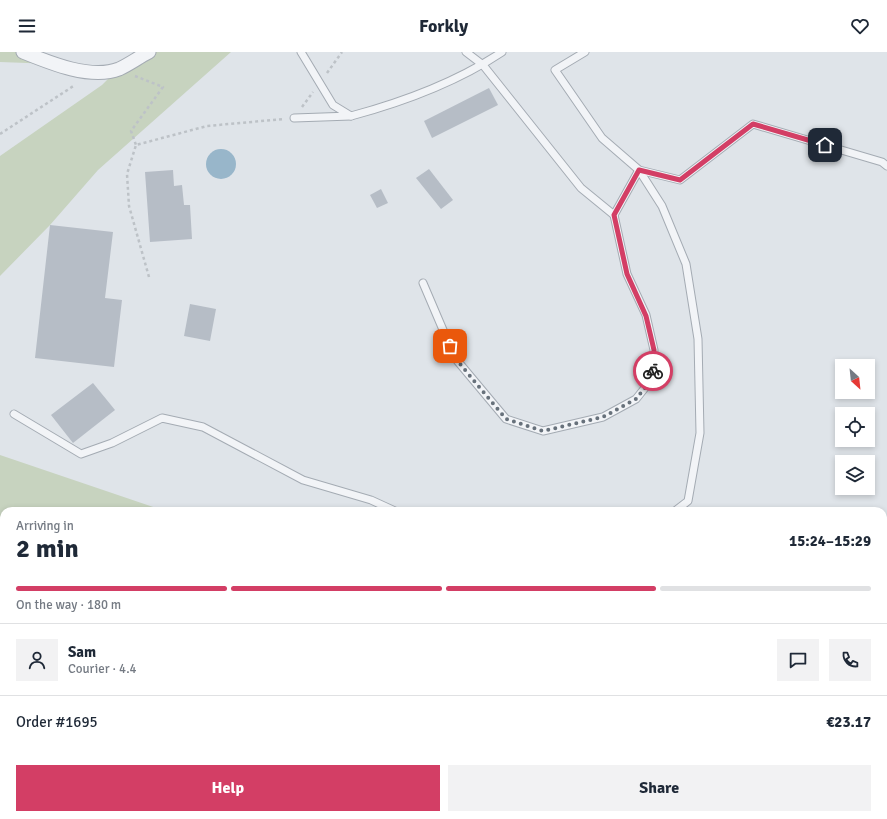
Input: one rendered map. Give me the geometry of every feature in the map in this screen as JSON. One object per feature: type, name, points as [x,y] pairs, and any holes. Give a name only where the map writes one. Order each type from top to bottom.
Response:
[{"type":"street","points":[[24,52],[54,64],[93,73],[118,69],[149,52]]},
{"type":"lane","points":[[301,52],[333,105],[351,116]]},
{"type":"lane","points":[[422,283],[455,358],[506,419],[543,431],[603,417],[636,399],[652,379],[654,350],[646,316],[627,274],[614,215],[581,188],[483,64],[466,52]]},
{"type":"lane","points":[[294,118],[351,116],[396,104],[483,64],[502,52]]},
{"type":"lane","points":[[585,52],[556,70],[602,138],[639,170],[662,206],[686,264],[698,339],[700,433],[688,501],[680,507]]},
{"type":"lane","points":[[639,170],[680,180],[753,124],[882,162],[887,166]]},
{"type":"lane","points":[[614,215],[639,170]]},
{"type":"lane","points":[[14,414],[81,454],[112,443],[162,418],[203,427],[303,480],[371,500],[387,507]]},
{"type":"path","points":[[136,145],[207,126],[294,118],[342,52]]},
{"type":"path","points":[[118,69],[163,87],[131,131],[136,145],[127,174],[129,206],[149,277]]},
{"type":"path","points":[[0,134],[93,73]]},
{"type":"green space","points":[[0,52],[23,52],[54,64],[0,62]]},
{"type":"green space","points":[[149,52],[231,52],[98,170],[50,225],[0,276],[0,156],[102,85],[118,69]]},
{"type":"green space","points":[[0,455],[153,507],[0,507]]},
{"type":"water","points":[[221,149],[227,150],[235,158],[235,170],[227,178],[221,179],[215,178],[207,170],[206,164],[207,158],[215,150]]},
{"type":"building","points":[[489,88],[498,105],[432,138],[424,121]]},
{"type":"building","points":[[429,169],[453,200],[441,209],[416,178]]},
{"type":"building","points":[[173,170],[174,186],[182,185],[184,205],[190,205],[192,239],[150,242],[145,172]]},
{"type":"building","points":[[381,189],[388,203],[377,208],[370,195]]},
{"type":"building","points":[[50,225],[113,232],[105,298],[122,300],[114,367],[35,358]]},
{"type":"building","points":[[190,304],[216,309],[210,341],[184,336]]},
{"type":"building","points":[[93,383],[115,410],[73,443],[51,415]]},
{"type":"way so far","points":[[450,346],[455,358],[506,419],[543,431],[603,417],[636,399],[652,379],[653,371]]},
{"type":"route","points":[[653,371],[654,350],[646,316],[627,274],[614,215],[639,170],[680,180],[753,124],[825,145]]}]
